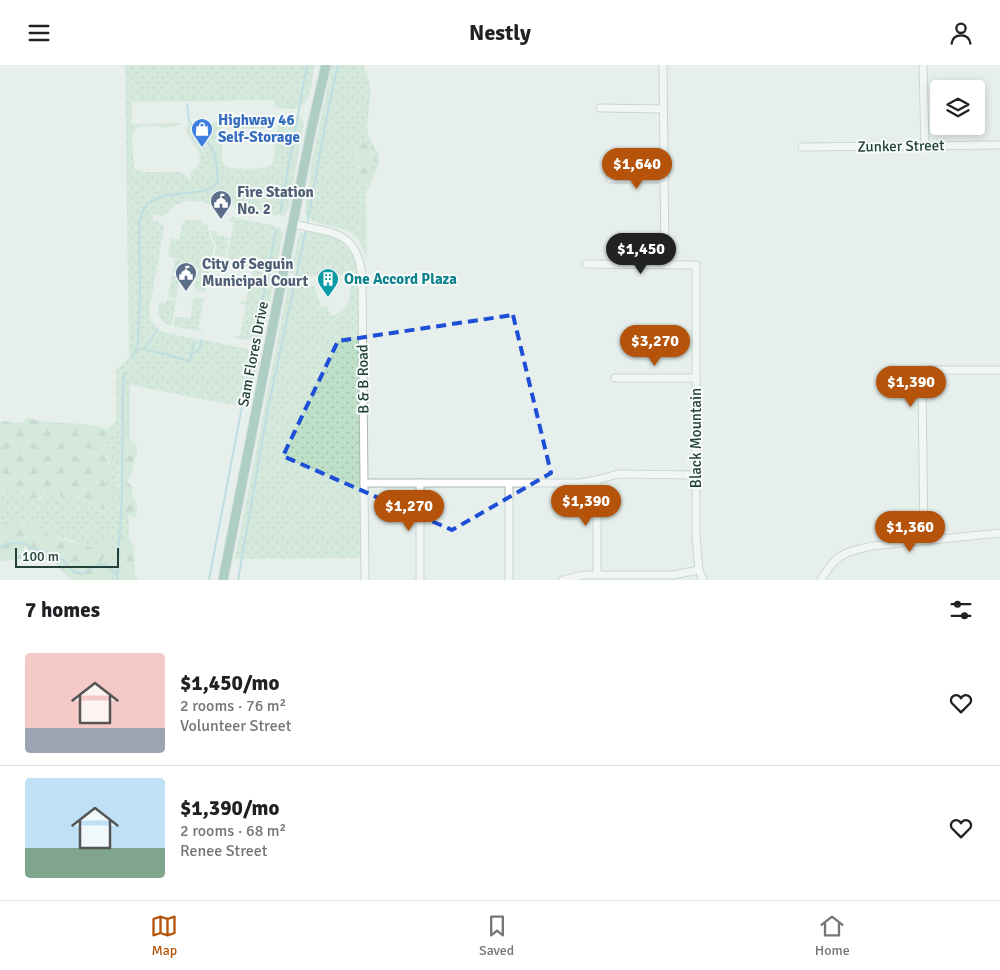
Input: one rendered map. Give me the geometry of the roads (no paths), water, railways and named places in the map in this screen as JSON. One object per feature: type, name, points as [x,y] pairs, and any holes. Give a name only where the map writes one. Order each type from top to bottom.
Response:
[{"type":"main road","name":"Sam Flores Drive","points":[[316,104],[320,65]]},
{"type":"main road","name":"Sam Flores Drive","points":[[223,580],[316,104],[326,65]]},
{"type":"street","points":[[586,264],[665,265],[663,65]]},
{"type":"street","points":[[923,65],[925,145]]},
{"type":"street","points":[[600,108],[663,109]]},
{"type":"street","name":"Zunker Street","points":[[802,147],[1000,145]]},
{"type":"street","points":[[610,179],[664,179]]},
{"type":"street","name":"B & B Road","points":[[293,224],[342,237],[354,247],[360,262],[362,281],[365,580]]},
{"type":"street","name":"Black Mountain","points":[[665,265],[696,265],[696,536],[699,570],[703,580]]},
{"type":"street","points":[[924,541],[922,386],[920,375],[928,371],[1000,370]]},
{"type":"street","points":[[615,378],[696,378]]},
{"type":"street","points":[[364,483],[579,483],[618,474],[696,475]]},
{"type":"street","points":[[597,480],[597,574]]},
{"type":"street","points":[[420,483],[420,580]]},
{"type":"street","points":[[509,484],[509,580]]},
{"type":"street","points":[[821,580],[833,562],[844,553],[872,547],[1000,533]]},
{"type":"street","points":[[563,580],[583,575],[673,575],[699,570]]},
{"type":"waterway","points":[[280,213],[307,65]]},
{"type":"waterway","points":[[307,224],[338,65]]},
{"type":"waterway","points":[[133,356],[138,343],[140,293],[139,225],[142,212],[148,203],[163,196],[202,191],[212,188],[218,181],[215,155],[209,144],[193,128],[189,120],[187,104]]},
{"type":"waterway","points":[[238,580],[267,414],[306,229]]},
{"type":"waterway","points":[[255,340],[276,230]]},
{"type":"waterway","points":[[136,350],[144,349],[158,329]]},
{"type":"waterway","points":[[193,354],[200,348],[202,340]]},
{"type":"waterway","points":[[144,349],[190,361],[194,342]]},
{"type":"waterway","points":[[209,580],[252,354]]},
{"type":"waterway","points":[[117,580],[122,495],[123,381],[125,373]]},
{"type":"waterway","points":[[0,547],[14,543],[27,544],[30,548],[54,554],[63,560],[73,572],[82,574],[96,565],[103,564],[117,576]]},
{"type":"place","name":"Highway 46 Self-Storage","points":[[202,148]]},
{"type":"place","name":"Fire Station No. 2","points":[[221,220]]},
{"type":"place","name":"City of Seguin Municipal Court","points":[[186,292]]},
{"type":"place","name":"One Accord Plaza","points":[[328,298]]}]
